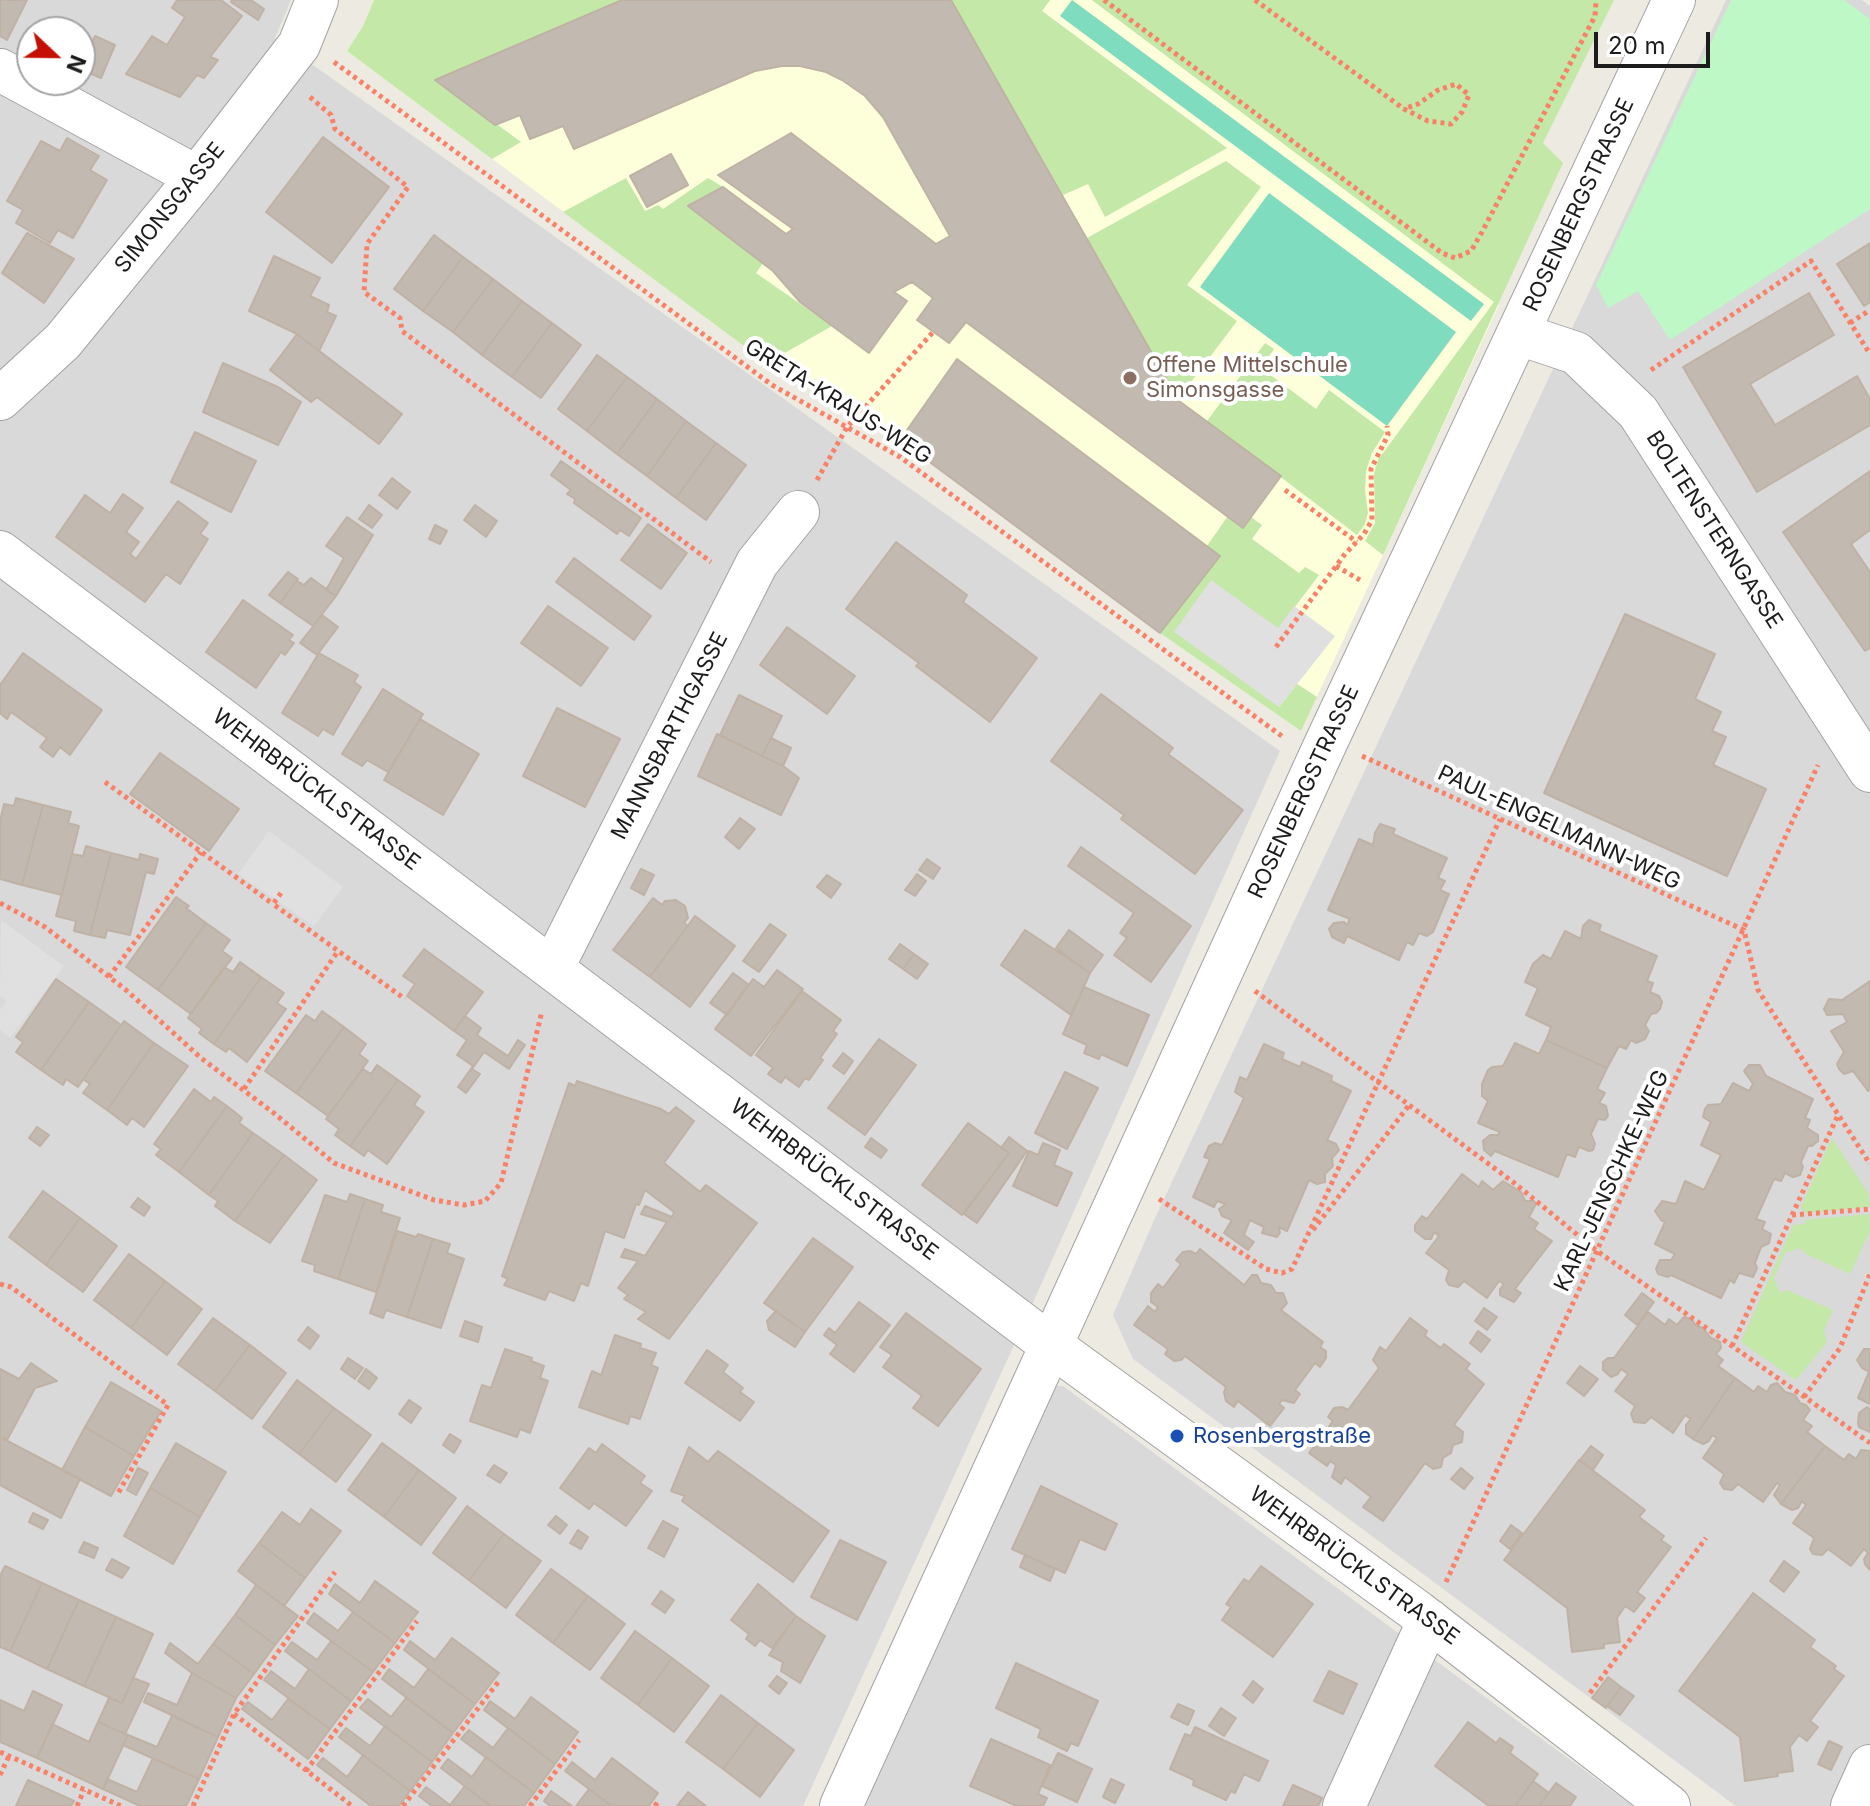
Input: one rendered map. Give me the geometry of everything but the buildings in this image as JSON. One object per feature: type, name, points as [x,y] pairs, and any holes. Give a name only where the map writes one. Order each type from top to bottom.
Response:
[{"type":"street","name":"SIMONSGASSE","points":[[0,399],[63,341],[197,177],[299,45],[317,0]]},
{"type":"street","name":"ROSENBERGSTRASSE","points":[[841,1806],[1324,747],[1674,0]]},
{"type":"street","points":[[0,70],[197,177]]},
{"type":"street","name":"BOLTENSTERNGASSE","points":[[1519,334],[1576,353],[1638,412],[1870,771]]},
{"type":"street","name":"MANNSBARTHGASSE","points":[[553,967],[757,563],[798,512]]},
{"type":"street","name":"WEHRBRÜCKLSTRASSE","points":[[0,552],[1052,1346],[1429,1620],[1669,1806]]},
{"type":"street","points":[[1344,1806],[1429,1620]]},
{"type":"street","points":[[1852,1806],[1870,1766]]},
{"type":"path","points":[[1104,0],[1442,253],[1455,258],[1471,251],[1482,232],[1595,16],[1596,0]]},
{"type":"path","points":[[1255,0],[1404,109],[1428,121],[1451,124],[1462,112],[1469,95],[1456,84],[1404,109]]},
{"type":"path","name":"GRETA-KRAUS-WEG","points":[[327,56],[772,385],[900,457],[1289,741]]},
{"type":"path","points":[[303,92],[331,115],[335,129],[408,187],[367,244],[364,292],[400,318],[402,331],[745,587]]},
{"type":"path","points":[[1618,393],[1811,261],[1870,354]]},
{"type":"path","points":[[1850,323],[1870,310]]},
{"type":"path","points":[[828,463],[847,427],[934,331]]},
{"type":"path","points":[[1276,647],[1372,520],[1371,469],[1388,435],[1387,426]]},
{"type":"path","points":[[1285,490],[1357,542]]},
{"type":"path","name":"KARL-JENSCHKE-WEG","points":[[1429,1620],[1822,754]]},
{"type":"path","name":"PAUL-ENGELMANN-WEG","points":[[1362,755],[1744,930]]},
{"type":"path","points":[[105,782],[405,999]]},
{"type":"path","points":[[1128,1179],[1266,1269],[1282,1273],[1292,1269],[1500,819]]},
{"type":"path","points":[[109,977],[201,852]]},
{"type":"path","points":[[273,904],[281,893]]},
{"type":"path","points":[[0,903],[45,927],[109,977],[201,1058],[334,1163],[434,1200],[464,1205],[485,1201],[501,1183],[553,967]]},
{"type":"path","points":[[1744,930],[1758,990],[1870,1164]]},
{"type":"path","points":[[244,1090],[338,951]]},
{"type":"path","points":[[1224,968],[1513,1182],[1597,1251],[1870,1443]]},
{"type":"path","points":[[1305,1241],[1410,1104]]},
{"type":"path","points":[[1732,1346],[1838,1114]]},
{"type":"path","points":[[1792,1215],[1870,1209]]},
{"type":"path","points":[[1804,1397],[1840,1348],[1870,1274]]},
{"type":"path","points":[[0,1284],[11,1287],[168,1405],[117,1495]]},
{"type":"path","points":[[1565,1726],[1706,1538]]},
{"type":"path","points":[[193,1806],[234,1714],[335,1572]]},
{"type":"path","points":[[306,1771],[417,1621]]},
{"type":"path","points":[[403,1806],[499,1681]]},
{"type":"path","points":[[234,1714],[352,1806]]},
{"type":"path","points":[[530,1806],[579,1740]]},
{"type":"path","points":[[0,1752],[121,1806]]},
{"type":"path","points":[[0,1775],[9,1756]]},
{"type":"path","points":[[77,1806],[84,1790]]},
{"type":"path","points":[[655,1806],[659,1800]]},
{"type":"shaded area","points":[[0,0],[291,0],[275,38],[1280,751],[803,1806],[0,1806]]},
{"type":"shaded area","name":"Offene Mittelschule Simonsgasse","points":[[374,0],[1092,0],[1499,305],[1301,731],[1160,633],[900,440],[767,363],[347,51],[363,26]]},
{"type":"shaded area","points":[[1726,0],[1862,0],[1870,6],[1870,1806],[1736,1806],[1133,1359],[1113,1315],[1155,1218]]},
{"type":"shaded area","points":[[1211,580],[1278,628],[1294,606],[1335,636],[1279,707],[1174,632]]},
{"type":"shaded area","points":[[269,831],[343,887],[314,926],[238,874]]},
{"type":"shaded area","points":[[1,920],[64,966],[10,1038],[0,1030],[0,1010],[7,1001],[0,996]]},
{"type":"shaded area","points":[[1051,1386],[1063,1386],[1633,1806],[861,1806]]},
{"type":"green space","points":[[374,0],[622,0],[436,80],[521,142],[492,159],[347,51],[363,26]]},
{"type":"green space","points":[[951,0],[1050,0],[1042,11],[1227,148],[1105,217],[1088,184],[1063,195]]},
{"type":"green space","points":[[1072,0],[1484,304],[1471,321],[1060,16]]},
{"type":"green space","points":[[1092,0],[1614,0],[1543,143],[1563,163],[1383,555],[1365,541],[1375,523],[1374,474],[1378,460],[1494,302]]},
{"type":"green space","points":[[1731,0],[1844,0],[1870,19],[1870,209],[1670,340],[1638,291],[1608,308],[1596,285]]},
{"type":"green space","points":[[1226,161],[1261,187],[1187,285],[1237,321],[1178,399],[1087,238]]},
{"type":"green space","points":[[626,178],[645,211],[658,205],[663,209],[708,178],[723,187],[689,207],[763,263],[756,273],[832,326],[767,363],[563,212]]},
{"type":"green space","points":[[1269,193],[1456,332],[1387,426],[1200,287]]},
{"type":"green space","points":[[1265,343],[1274,349],[1261,368],[1316,409],[1329,390],[1385,432],[1372,453],[1366,471],[1368,513],[1357,535],[1207,421]]},
{"type":"green space","points":[[1228,516],[1251,517],[1262,525],[1252,539],[1299,573],[1305,567],[1319,575],[1279,628],[1279,707],[1297,684],[1317,697],[1301,731],[1160,633],[1220,556],[1207,546]]},
{"type":"green space","points":[[1832,1138],[1868,1193],[1870,1207],[1805,1213],[1801,1207]]},
{"type":"green space","points":[[1869,1214],[1870,1231],[1850,1274],[1806,1254],[1800,1248],[1785,1253],[1774,1278],[1780,1293],[1787,1290],[1833,1310],[1824,1330],[1827,1342],[1796,1380],[1741,1342],[1793,1225],[1805,1224],[1805,1220]]},
{"type":"place","name":"Offene Mittelschule Simonsgasse","points":[[1130,378]]},
{"type":"place","name":"Rosenbergstraße","points":[[1177,1436]]}]
